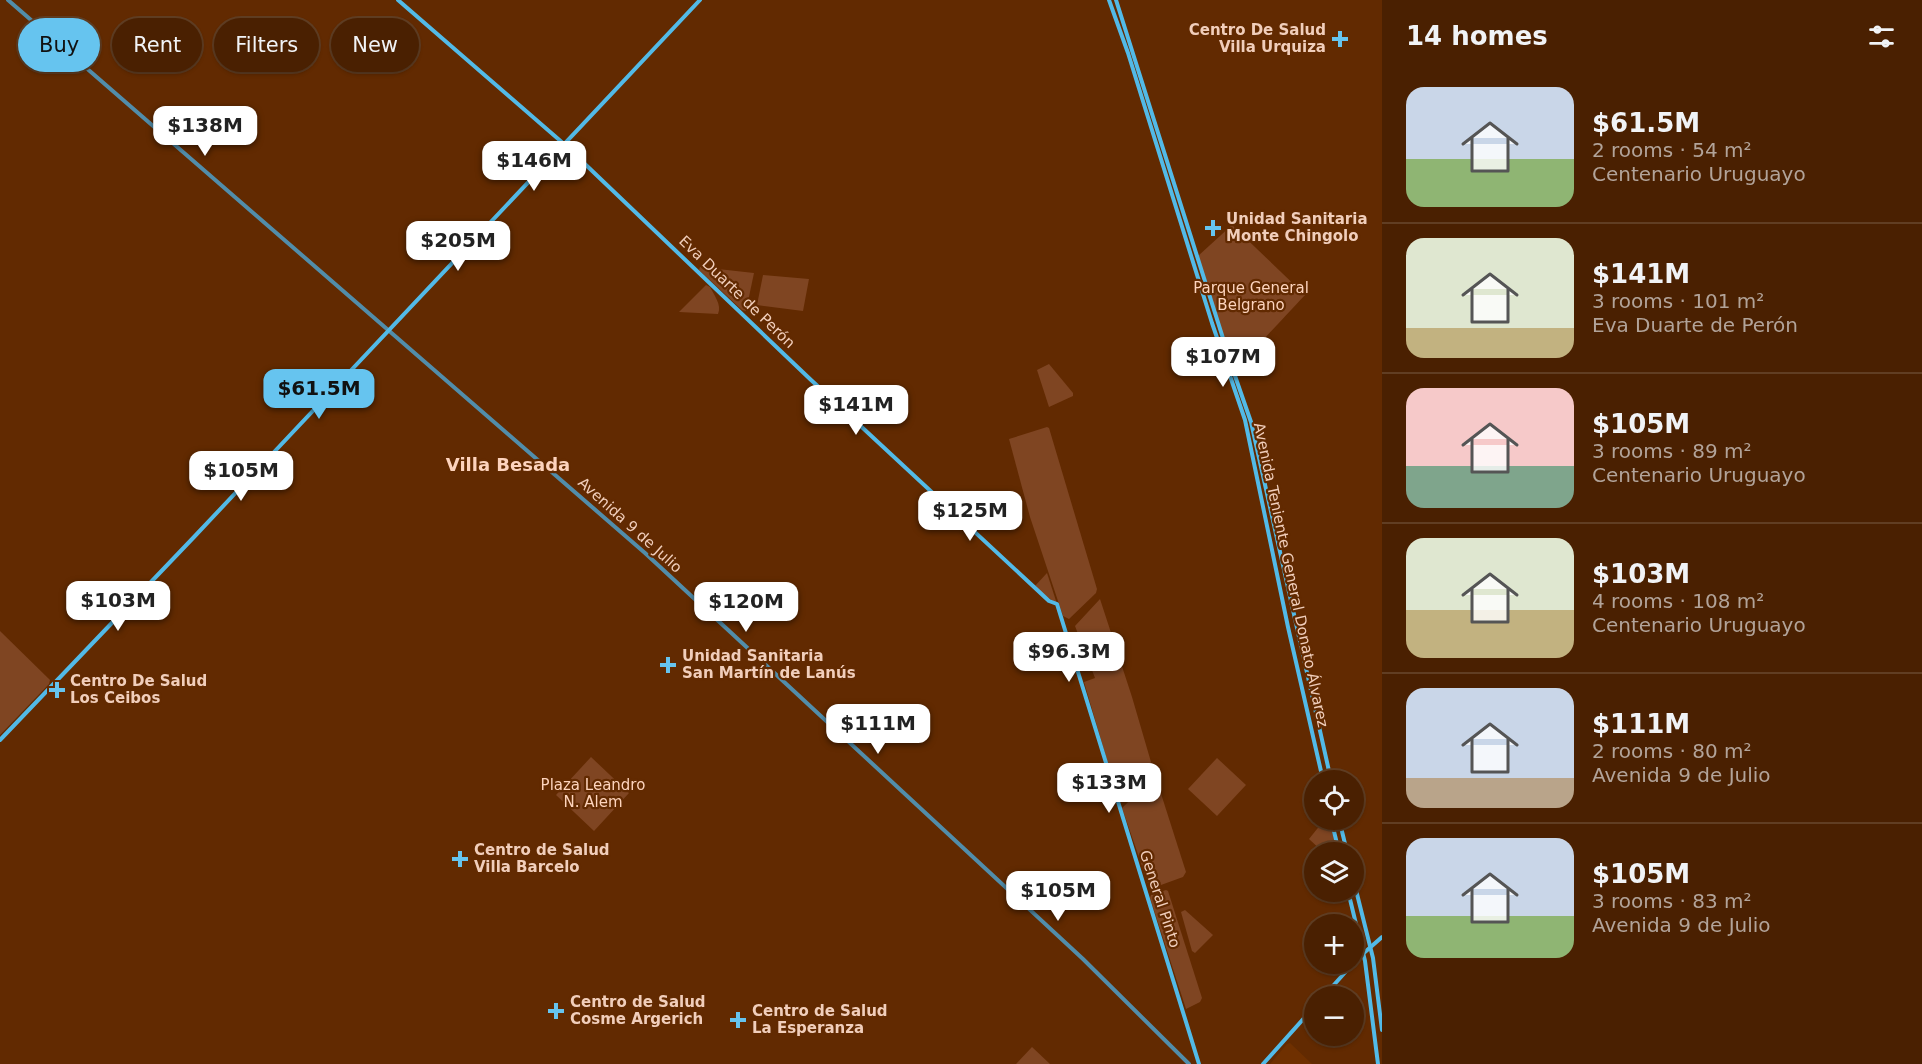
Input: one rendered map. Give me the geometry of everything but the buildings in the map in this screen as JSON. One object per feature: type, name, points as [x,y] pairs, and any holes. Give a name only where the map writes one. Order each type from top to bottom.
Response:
[{"type":"main road","name":"Eva Duarte de Perón","points":[[398,0],[564,144],[810,379],[1049,601],[1057,604]]},
{"type":"main road","points":[[0,740],[700,0]]},
{"type":"main road","name":"Avenida Teniente General Donato Álvarez","points":[[1109,0],[1245,420],[1321,770]]},
{"type":"main road","name":"Avenida Teniente General Donato Álvarez","points":[[1116,0],[1251,422],[1329,770]]},
{"type":"main road","name":"General Pinto","points":[[1057,604],[1119,812],[1199,1064]]},
{"type":"main road","points":[[1359,902],[1373,958],[1382,1030]]},
{"type":"main road","points":[[1378,1064],[1364,953],[1382,937]]},
{"type":"main road","points":[[1333,986],[1344,974]]},
{"type":"main road","points":[[1263,1064],[1304,1018]]},
{"type":"street","name":"Avenida 9 de Julio","points":[[8,0],[645,553],[1083,959],[1189,1064]]},
{"type":"shaded area","points":[[1290,1043],[1312,1064],[1270,1064]]},
{"type":"green space","name":"Parque General Belgrano","points":[[1232,225],[1305,295],[1234,371],[1198,256]]},
{"type":"green space","points":[[700,267],[754,273],[746,311],[742,310],[699,270]]},
{"type":"green space","points":[[763,275],[809,279],[803,311],[757,305]]},
{"type":"green space","points":[[706,285],[710,287],[717,300],[718,314],[679,312]]},
{"type":"green space","points":[[1049,364],[1073,396],[1049,407],[1037,370]]},
{"type":"green space","points":[[1047,427],[1097,589],[1096,593],[1069,619],[1063,616],[1030,517],[1009,439]]},
{"type":"green space","points":[[1047,573],[1057,604],[1034,587]]},
{"type":"green space","points":[[1100,599],[1151,762],[1149,769],[1124,796],[1117,794],[1084,682],[1095,678],[1075,626]]},
{"type":"green space","points":[[0,631],[50,680],[49,684],[0,735]]},
{"type":"green space","name":"Plaza Leandro N. Alem","points":[[591,757],[629,793],[594,831],[556,795]]},
{"type":"green space","points":[[1217,758],[1246,785],[1217,816],[1188,789]]},
{"type":"green space","points":[[1153,778],[1156,778],[1186,872],[1183,877],[1150,889],[1122,808]]},
{"type":"green space","points":[[1316,830],[1332,830],[1335,842],[1312,842],[1309,839]]},
{"type":"green space","points":[[1166,890],[1202,998],[1200,1002],[1186,1009],[1150,898],[1151,895]]},
{"type":"green space","points":[[1185,910],[1213,935],[1195,953],[1192,951],[1181,912]]},
{"type":"green space","points":[[1032,1047],[1050,1064],[1016,1064]]},
{"type":"place","name":"Centro De Salud Villa Urquiza","points":[[1340,39]]},
{"type":"place","name":"Unidad Sanitaria Monte Chingolo","points":[[1213,228]]},
{"type":"place","name":"Unidad Sanitaria San Martín de Lanús","points":[[668,665]]},
{"type":"place","name":"Centro De Salud Los Ceibos","points":[[57,690]]},
{"type":"place","name":"Centro de Salud Villa Barcelo","points":[[460,859]]},
{"type":"place","name":"Centro de Salud Cosme Argerich","points":[[556,1011]]},
{"type":"place","name":"Centro de Salud La Esperanza","points":[[738,1020]]},
{"type":"district","name":"Villa Besada","points":[[508,464]]}]
